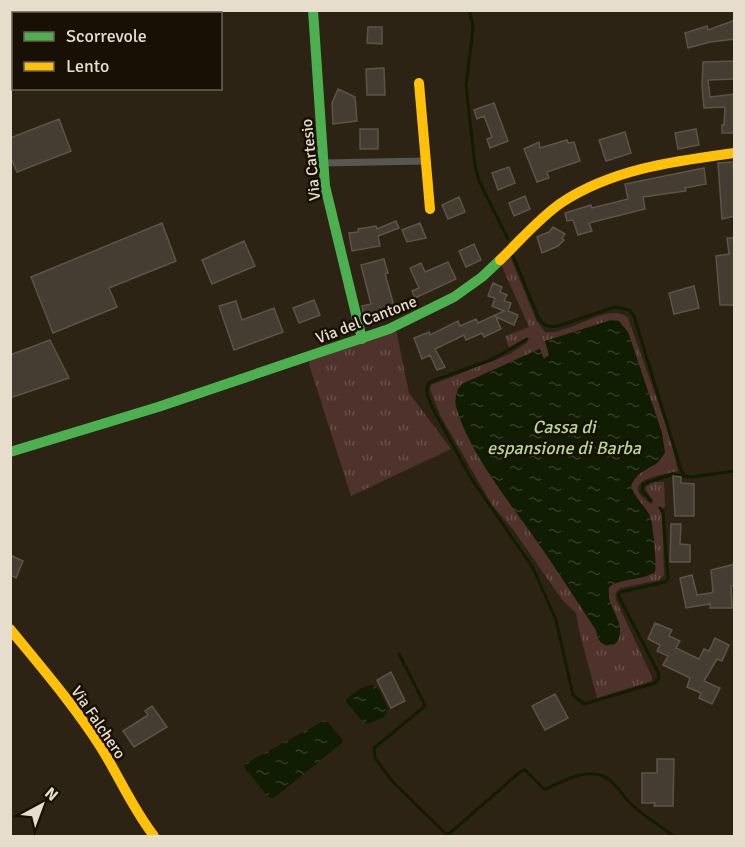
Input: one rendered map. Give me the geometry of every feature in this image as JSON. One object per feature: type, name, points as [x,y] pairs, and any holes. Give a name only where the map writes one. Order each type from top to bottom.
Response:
[{"type":"street","name":"Via Cartesio","points":[[313,10],[325,186],[362,339]]},
{"type":"street","points":[[419,82],[430,209]]},
{"type":"street","name":"Via del Cantone","points":[[10,452],[160,406],[404,323],[444,303],[482,277],[536,222],[563,201],[598,184],[647,168],[735,153]]},
{"type":"street","points":[[323,163],[425,161]]},
{"type":"street","name":"Via Falchero","points":[[10,630],[55,684],[100,746],[138,816],[154,837]]},
{"type":"green space","points":[[510,256],[536,320],[545,332],[565,329],[611,313],[628,318],[670,436],[678,471],[645,480],[638,489],[641,496],[651,504],[653,501],[645,488],[652,482],[664,482],[665,506],[660,511],[662,514],[664,575],[659,580],[620,588],[615,594],[652,681],[597,698],[576,613],[563,601],[512,528],[492,505],[440,415],[430,389],[431,385],[510,354],[528,342],[526,338],[509,348],[505,336],[529,327],[500,262]],"holes":[[[628,332],[662,433],[658,463],[637,474],[631,486],[652,522],[650,539],[628,580],[609,587],[609,601],[618,622],[599,641],[596,630],[557,570],[503,494],[457,389],[462,384],[539,349],[543,359],[549,355],[545,341]]]},
{"type":"green space","points":[[396,330],[409,393],[451,449],[351,496],[309,364],[310,361]]},
{"type":"water","name":"Cassa di espansione di Barba","points":[[611,320],[619,321],[628,332],[662,433],[665,452],[658,462],[638,475],[631,486],[649,514],[655,552],[655,572],[609,587],[609,599],[619,622],[620,634],[615,644],[608,646],[599,640],[596,630],[479,457],[463,426],[455,399],[462,384],[540,349],[544,359],[549,355],[545,341]]},
{"type":"water","points":[[373,685],[380,691],[388,709],[384,717],[368,724],[363,722],[346,699],[361,688]]},
{"type":"water","points":[[323,721],[328,722],[343,740],[342,743],[274,798],[268,797],[244,767],[245,764]]},
{"type":"building","points":[[735,20],[735,39],[688,48],[685,33],[707,26],[708,30]]},
{"type":"building","points":[[368,27],[382,27],[382,44],[367,43]]},
{"type":"building","points":[[735,61],[735,79],[708,80],[710,97],[735,94],[735,133],[722,133],[725,107],[704,108],[703,62]]},
{"type":"building","points":[[384,68],[385,95],[367,95],[366,69]]},
{"type":"building","points":[[338,89],[355,97],[357,121],[333,124],[332,103]]},
{"type":"building","points":[[494,103],[508,141],[490,148],[487,139],[492,137],[484,116],[477,119],[474,110]]},
{"type":"building","points":[[59,119],[71,151],[17,172],[10,156],[10,138]]},
{"type":"building","points":[[360,129],[378,129],[378,149],[360,149]]},
{"type":"building","points":[[696,129],[699,145],[678,149],[675,133]]},
{"type":"building","points":[[625,132],[631,153],[606,161],[599,140]]},
{"type":"building","points":[[567,140],[568,143],[574,142],[580,161],[547,172],[549,178],[537,182],[524,149],[539,142],[540,148]]},
{"type":"building","points":[[733,162],[735,216],[722,219],[718,163]]},
{"type":"building","points":[[509,167],[515,183],[498,190],[492,173]]},
{"type":"building","points":[[704,168],[706,184],[685,188],[686,191],[643,197],[645,209],[589,223],[592,231],[578,235],[573,220],[567,221],[565,213],[591,205],[592,208],[628,199],[625,184]]},
{"type":"building","points":[[525,196],[530,209],[514,216],[509,203]]},
{"type":"building","points":[[459,197],[465,212],[448,219],[442,205]]},
{"type":"building","points":[[396,221],[399,228],[378,236],[380,246],[352,251],[349,233],[376,226],[377,229]]},
{"type":"building","points":[[162,223],[176,261],[109,288],[117,307],[53,333],[31,277]]},
{"type":"building","points":[[420,223],[426,238],[407,242],[402,230]]},
{"type":"building","points":[[553,227],[565,234],[562,238],[564,240],[558,246],[542,253],[537,237],[549,232]]},
{"type":"building","points":[[727,238],[735,238],[735,305],[720,305],[716,256],[729,254]]},
{"type":"building","points":[[244,241],[255,266],[212,284],[202,260]]},
{"type":"building","points":[[474,244],[481,260],[466,267],[459,251]]},
{"type":"building","points":[[384,259],[388,273],[385,274],[394,306],[364,317],[362,306],[371,304],[361,265]]},
{"type":"building","points":[[448,262],[456,279],[415,298],[412,291],[419,288],[410,268],[421,263],[425,272]]},
{"type":"building","points":[[493,283],[502,287],[500,292],[507,295],[504,301],[511,303],[508,311],[518,315],[514,325],[496,317],[501,329],[484,337],[482,333],[466,340],[464,335],[435,349],[445,367],[437,370],[430,355],[422,359],[414,338],[429,332],[430,335],[458,321],[460,326],[476,319],[478,323],[504,311],[492,306],[495,298],[488,296]]},
{"type":"building","points":[[694,286],[699,308],[674,314],[669,293]]},
{"type":"building","points":[[314,300],[320,315],[299,323],[293,308]]},
{"type":"building","points":[[236,301],[242,320],[274,308],[283,332],[234,350],[219,306]]},
{"type":"building","points":[[50,340],[69,378],[10,398],[10,355]]},
{"type":"building","points":[[673,476],[681,477],[681,483],[694,484],[694,516],[675,516]]},
{"type":"building","points":[[671,524],[681,524],[680,544],[690,545],[690,562],[670,562]]},
{"type":"building","points":[[10,555],[23,561],[16,578],[10,575]]},
{"type":"building","points":[[735,564],[735,586],[731,586],[732,608],[710,608],[710,604],[686,608],[680,578],[692,575],[697,595],[710,593],[713,592],[711,570]]},
{"type":"building","points":[[655,623],[672,630],[669,636],[680,641],[676,648],[699,659],[704,649],[709,651],[715,638],[729,645],[722,661],[717,659],[704,681],[720,688],[712,704],[699,698],[701,693],[687,687],[690,678],[663,665],[668,656],[657,651],[660,645],[648,639]]},
{"type":"building","points":[[391,672],[405,701],[391,708],[377,680]]},
{"type":"building","points":[[555,694],[568,718],[545,730],[532,706]]},
{"type":"building","points":[[152,706],[167,727],[134,747],[123,731],[148,715],[145,711]]},
{"type":"building","points":[[657,759],[674,759],[673,806],[654,806],[655,803],[642,803],[642,773],[657,773]]},
{"type":"waterway","points":[[469,10],[473,25],[466,85],[475,166],[479,181],[508,239]]},
{"type":"waterway","points":[[513,256],[539,319],[545,325],[558,326],[615,307],[629,310],[634,316],[681,470],[685,476],[692,477],[734,471]]},
{"type":"waterway","points":[[527,339],[493,359],[430,382],[427,386],[427,394],[471,478],[533,568],[556,620],[573,695],[584,704],[655,683],[659,678],[618,595],[621,592],[665,582],[668,579],[663,512],[660,508]]},
{"type":"waterway","points":[[651,501],[642,491],[643,484],[673,474],[684,476]]},
{"type":"waterway","points":[[399,654],[424,707],[374,748],[375,758],[392,781],[445,833],[449,834],[525,770],[544,789],[581,775],[599,775],[607,778],[632,805],[673,836]]},
{"type":"traffic: fast","points":[[313,10],[325,186],[362,339]]},
{"type":"traffic: fast","points":[[10,452],[158,407],[389,329],[454,297],[482,277],[500,260]]},
{"type":"traffic: slow","points":[[419,83],[430,209]]},
{"type":"traffic: slow","points":[[500,260],[553,209],[581,191],[644,168],[734,153]]},
{"type":"traffic: slow","points":[[10,629],[90,730],[154,836]]}]
